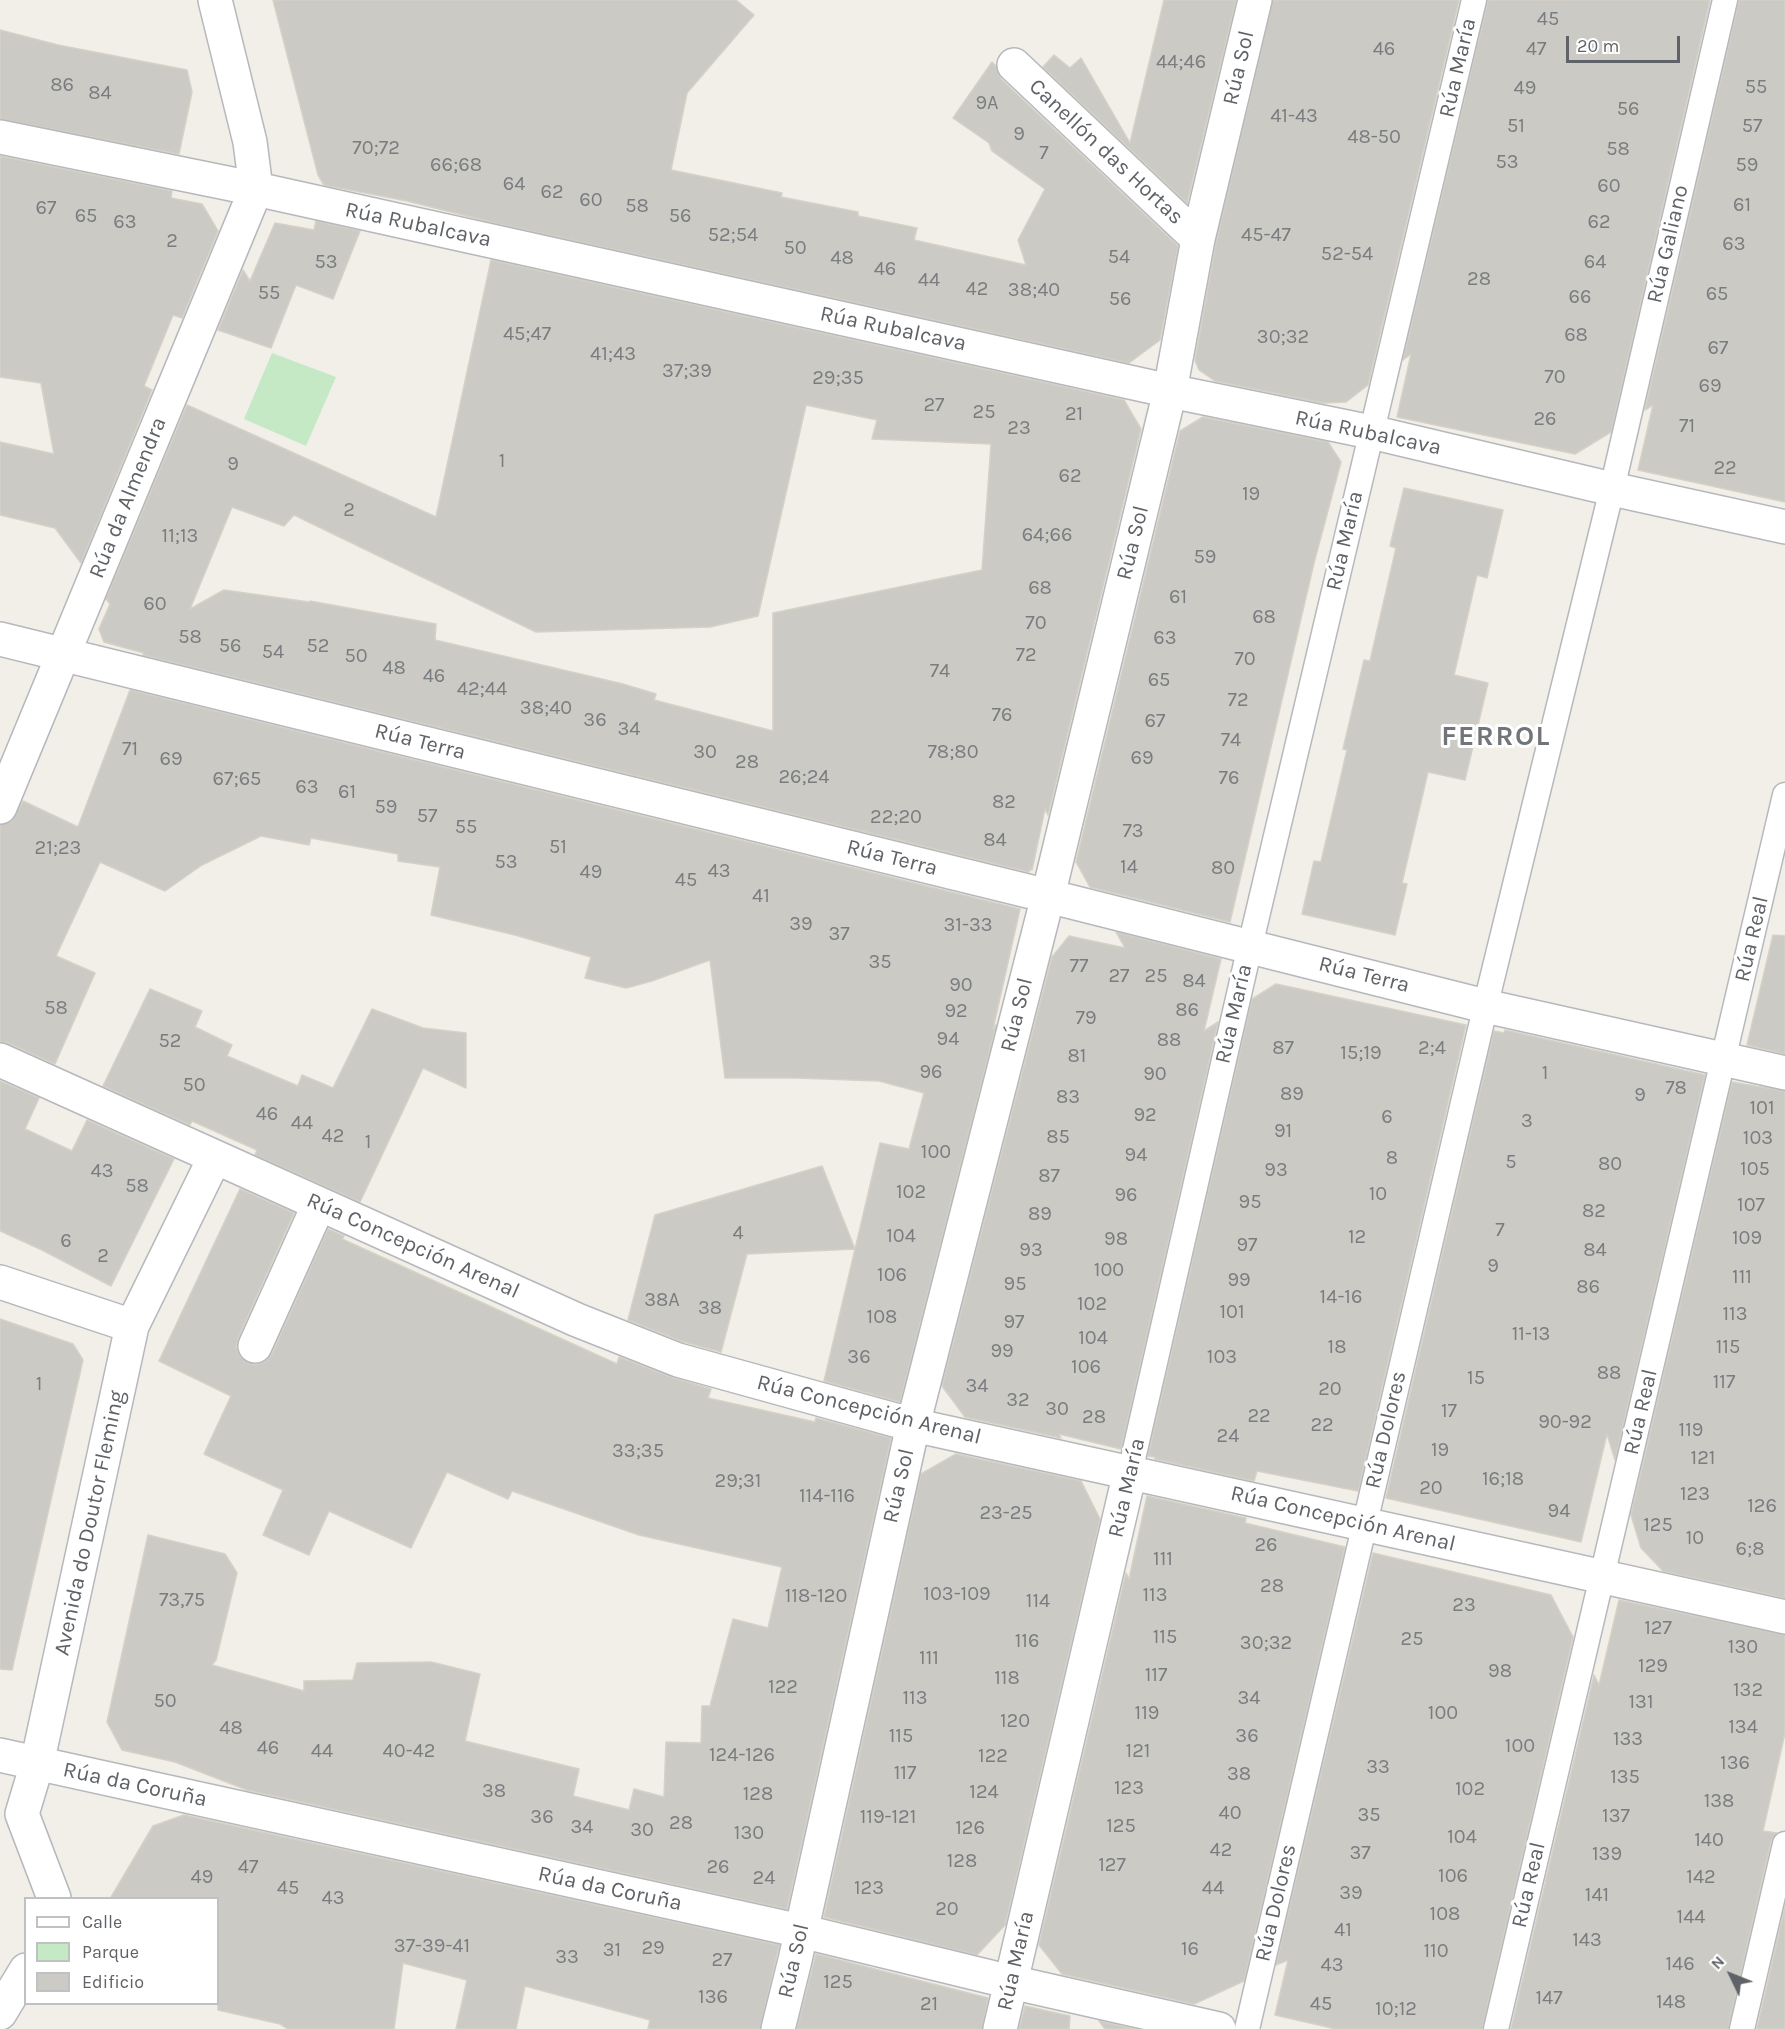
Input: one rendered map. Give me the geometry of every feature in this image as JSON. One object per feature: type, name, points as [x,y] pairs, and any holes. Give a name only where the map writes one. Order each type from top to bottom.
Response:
[{"type":"street","points":[[215,0],[250,142],[256,189]]},
{"type":"street","name":"Rúa Sol","points":[[778,2029],[913,1425],[1048,896],[1170,391],[1198,239],[1255,0]]},
{"type":"street","name":"Rúa María","points":[[1000,2029],[1250,946],[1474,0]]},
{"type":"street","name":"Rúa Galiano","points":[[1485,1006],[1612,489],[1725,0]]},
{"type":"street","name":"Canellón das Hortas","points":[[1014,65],[1198,239]]},
{"type":"street","name":"Rúa Rubalcava","points":[[0,137],[256,189],[1170,391],[1371,432],[1612,489],[1785,526]]},
{"type":"street","name":"Rúa da Almendra","points":[[0,807],[256,189]]},
{"type":"street","name":"Rúa Terra","points":[[0,639],[1048,896],[1485,1006],[1785,1073]]},
{"type":"street","name":"Rúa Real","points":[[1496,2029],[1785,795]]},
{"type":"street","name":"Rúa Dolores","points":[[1247,2029],[1485,1006]]},
{"type":"street","name":"Rúa Concepción Arenal","points":[[0,1060],[577,1320],[678,1360],[913,1425],[1785,1617]]},
{"type":"street","name":"Avenida do Doutor Fleming","points":[[53,1897],[22,1814],[38,1764],[132,1326],[215,1157]]},
{"type":"street","points":[[255,1346],[319,1204]]},
{"type":"street","points":[[0,1282],[132,1326]]},
{"type":"street","name":"Rúa da Coruña","points":[[0,1755],[801,1931],[1219,2029]]},
{"type":"street","points":[[1742,2029],[1785,1844]]},
{"type":"street","points":[[0,2013],[24,1973]]},
{"type":"green space","points":[[272,353],[336,377],[306,446],[244,419]]},
{"type":"building","points":[[273,0],[736,0],[754,15],[687,93],[671,170],[782,193],[781,197],[858,212],[858,216],[917,228],[914,240],[1026,265],[1018,240],[1045,189],[992,151],[989,143],[953,118],[992,62],[1001,79],[1178,246],[1160,340],[1129,363],[499,224],[407,201],[324,185],[318,175]]},
{"type":"building","points":[[1164,0],[1236,0],[1187,203],[1043,67],[1054,55],[1070,68],[1081,58],[1130,143]]},
{"type":"building","points":[[1273,0],[1459,0],[1368,385],[1346,402],[1323,403],[1215,381],[1199,370],[1195,360],[1216,243]]},
{"type":"building","points":[[1488,0],[1710,0],[1611,432],[1575,454],[1397,417],[1411,354],[1403,360]]},
{"type":"building","points":[[1739,0],[1785,0],[1785,502],[1638,470],[1653,405],[1645,410]]},
{"type":"building","points":[[0,30],[58,45],[187,70],[192,92],[179,154],[0,119]]},
{"type":"building","points":[[0,156],[172,191],[171,198],[202,204],[218,231],[182,318],[173,315],[144,386],[152,390],[81,563],[55,528],[0,515],[0,442],[54,454],[41,383],[0,377]]},
{"type":"building","points":[[316,221],[360,231],[333,299],[296,285],[271,348],[218,330],[243,270],[250,281],[275,223],[314,230]]},
{"type":"building","points":[[491,260],[1124,400],[1141,429],[1048,815],[1045,809],[1032,870],[1030,869],[1029,872],[143,655],[144,653],[104,642],[99,629],[110,604],[106,599],[187,405],[436,517]],"holes":[[[806,405],[877,420],[872,439],[991,444],[982,570],[773,613],[773,731],[654,700],[656,694],[623,684],[435,640],[436,624],[310,601],[224,590],[190,609],[232,507],[284,526],[294,515],[536,632],[710,627],[758,616]]]},
{"type":"building","points":[[1203,417],[1328,442],[1341,462],[1314,563],[1230,922],[1090,887],[1076,862],[1180,431]]},
{"type":"building","points":[[1404,488],[1503,510],[1487,578],[1477,575],[1454,675],[1488,683],[1465,780],[1428,772],[1402,883],[1407,884],[1395,935],[1302,914],[1314,861],[1321,862],[1347,750],[1343,749],[1364,660],[1370,661],[1396,548],[1390,546]]},
{"type":"building","points":[[130,690],[1020,909],[993,1029],[996,1025],[900,1402],[824,1381],[880,1143],[909,1149],[924,1093],[879,1081],[725,1078],[710,960],[626,988],[585,978],[591,957],[515,935],[431,915],[440,867],[398,861],[398,854],[311,838],[309,845],[261,836],[202,865],[165,891],[100,862],[56,956],[95,973],[55,1064],[8,1043],[0,1042],[0,825],[12,821],[23,801],[78,827]]},
{"type":"building","points":[[1116,932],[1221,959],[1204,1031],[1218,1022],[1121,1449],[1059,1434],[1061,1438],[965,1417],[942,1386],[1052,957],[1069,936],[1125,948]]},
{"type":"building","points":[[1773,935],[1785,936],[1785,1054],[1747,1045]]},
{"type":"building","points":[[1276,984],[1466,1025],[1358,1491],[1257,1471],[1254,1481],[1148,1456],[1252,999]]},
{"type":"building","points":[[150,989],[202,1011],[195,1027],[232,1045],[227,1056],[298,1086],[302,1075],[333,1088],[372,1009],[423,1028],[466,1033],[466,1088],[423,1068],[360,1202],[255,1155],[257,1150],[192,1121],[190,1125],[103,1086]]},
{"type":"building","points":[[1505,1030],[1705,1075],[1615,1460],[1607,1434],[1581,1542],[1386,1498],[1494,1031],[1504,1033]]},
{"type":"building","points":[[0,1081],[39,1098],[25,1129],[72,1151],[87,1120],[174,1159],[111,1286],[0,1231]]},
{"type":"building","points":[[1732,1082],[1785,1091],[1785,1598],[1663,1571],[1641,1548],[1631,1515]]},
{"type":"building","points":[[822,1166],[855,1249],[747,1254],[721,1352],[684,1342],[628,1320],[655,1215]]},
{"type":"building","points":[[240,1189],[294,1213],[238,1338],[236,1347],[240,1356],[248,1363],[256,1365],[265,1361],[272,1354],[328,1229],[344,1236],[342,1239],[617,1364],[619,1357],[671,1377],[711,1389],[708,1398],[815,1422],[816,1418],[891,1438],[787,1909],[247,1790],[175,1762],[122,1750],[107,1722],[148,1535],[225,1554],[237,1573],[216,1660],[212,1665],[304,1691],[304,1681],[353,1680],[357,1663],[431,1662],[480,1674],[465,1741],[579,1769],[573,1796],[629,1810],[634,1789],[664,1797],[666,1742],[701,1743],[702,1706],[710,1706],[733,1619],[768,1628],[782,1567],[639,1535],[512,1491],[508,1499],[447,1472],[411,1548],[329,1511],[309,1555],[263,1535],[283,1490],[204,1454],[231,1396],[159,1361]]},
{"type":"building","points":[[0,1319],[73,1344],[83,1360],[12,1670],[0,1669]]},
{"type":"building","points":[[956,1454],[1081,1481],[1100,1519],[1005,1925],[977,1955],[824,1917],[921,1474]]},
{"type":"building","points":[[1147,1496],[1246,1518],[1245,1523],[1345,1547],[1244,1981],[1194,2004],[1062,1974],[1039,1945],[1126,1573],[1129,1579]]},
{"type":"building","points":[[1373,1553],[1551,1595],[1573,1637],[1482,2029],[1336,2029],[1275,2015],[1288,1960],[1276,1965]]},
{"type":"building","points":[[1619,1600],[1785,1635],[1785,1733],[1763,1831],[1777,1833],[1771,1841],[1728,2029],[1511,2029],[1594,1675],[1599,1685]]},
{"type":"building","points":[[184,1815],[779,1945],[760,2029],[648,2029],[650,2020],[525,1986],[516,2029],[456,2029],[467,1980],[403,1963],[394,2029],[288,2029],[280,2024],[218,2010],[219,1897],[111,1897],[153,1826]]},
{"type":"building","points":[[1785,1907],[1785,2029],[1757,2029]]},
{"type":"building","points":[[816,1954],[988,1998],[982,2029],[797,2029]]},
{"type":"building","points":[[1025,2006],[1070,2016],[1069,2029],[1019,2029]]},
{"type":"building","points":[[1099,2021],[1134,2029],[1105,2029]]},
{"type":"district","name":"FERROL","points":[[1496,737]]}]
